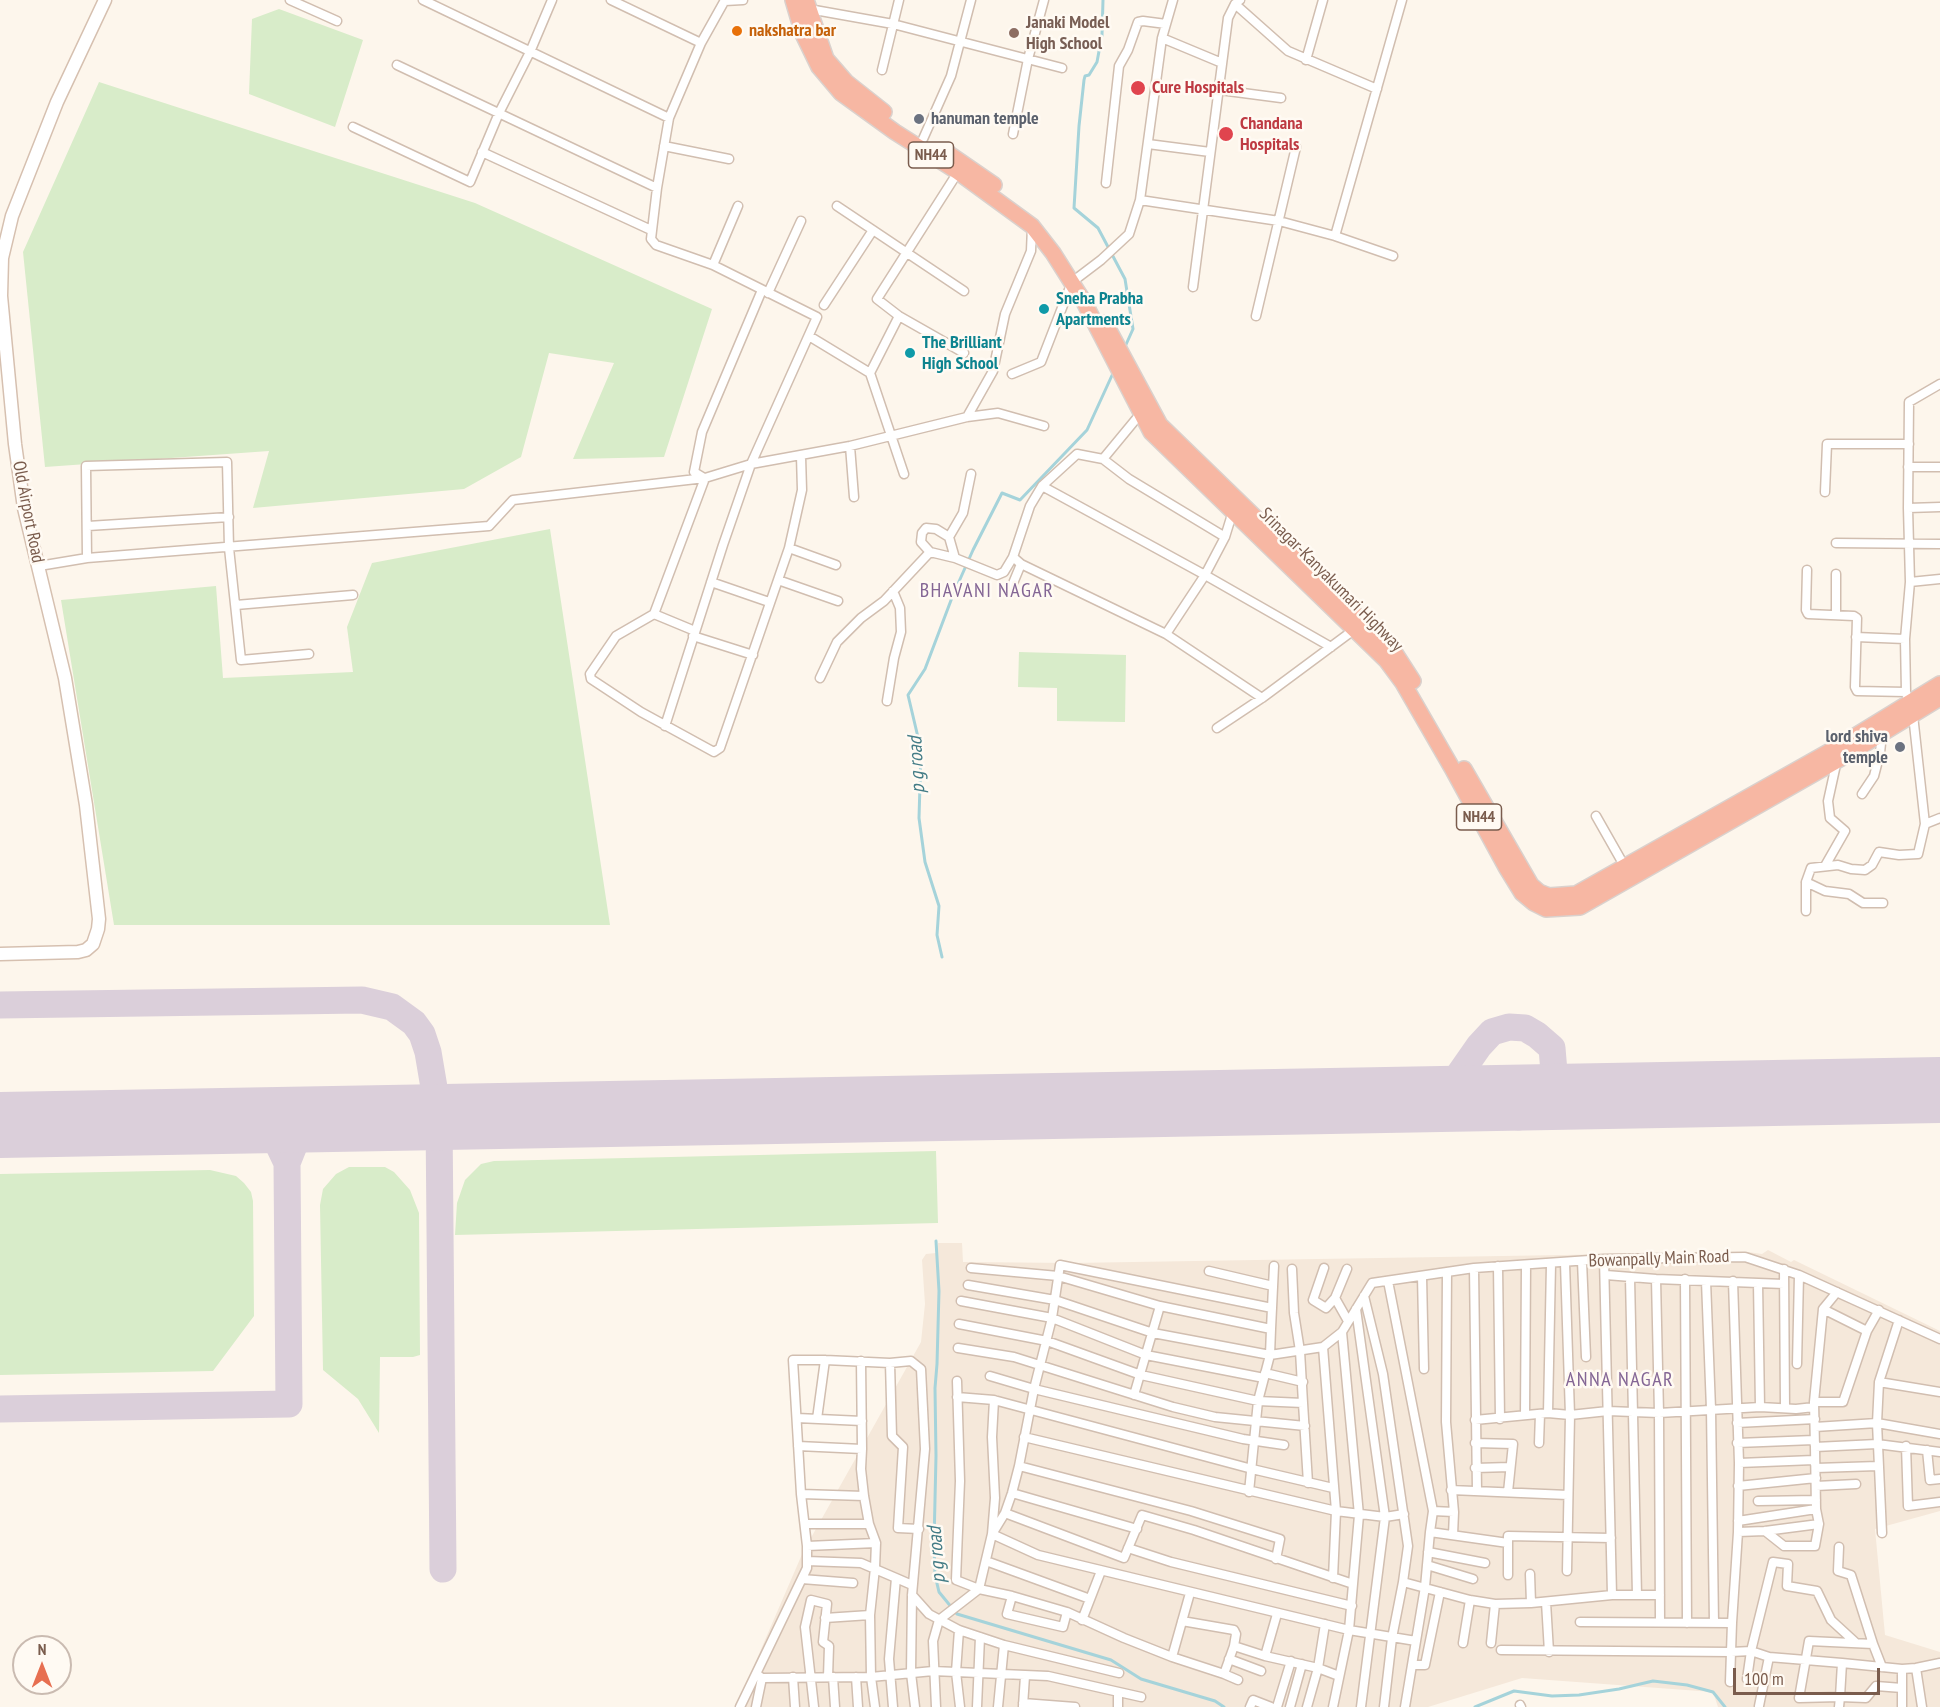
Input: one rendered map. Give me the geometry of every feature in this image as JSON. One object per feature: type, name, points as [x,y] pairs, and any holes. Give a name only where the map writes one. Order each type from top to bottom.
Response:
[{"type":"highway","name":"Srinagar-Kanyakumari Highway","points":[[793,0],[802,34],[819,67],[841,93],[895,132],[958,172],[1032,226],[1076,279]]},
{"type":"highway","name":"Srinagar-Kanyakumari Highway","points":[[807,4],[826,59],[846,82],[902,126],[969,166],[1032,213],[1059,246],[1130,379],[1160,425],[1395,653],[1531,885],[1539,892],[1549,896],[1576,894],[1839,746],[1940,684]]},
{"type":"highway","name":"Srinagar-Kanyakumari Highway","points":[[1130,379],[1141,413],[1151,432],[1386,660],[1402,683],[1522,893],[1546,909],[1580,907],[1882,734],[1909,703],[1940,698]]},
{"type":"main road","name":"Old Airport Road","points":[[0,954],[86,950],[93,944],[98,929],[99,919],[86,805],[64,678],[24,508],[15,444],[1,296],[2,258],[12,216],[57,102],[105,0]]},
{"type":"street","points":[[290,0],[337,21]]},
{"type":"street","points":[[423,0],[669,118]]},
{"type":"street","points":[[353,127],[470,182],[499,113],[530,52],[552,0]]},
{"type":"street","points":[[611,0],[702,43]]},
{"type":"street","points":[[665,726],[751,464],[817,316],[713,265],[656,245],[651,239],[669,118],[702,43],[725,0],[743,0]]},
{"type":"street","points":[[882,70],[899,0]]},
{"type":"street","points":[[923,139],[951,76],[971,0]]},
{"type":"street","points":[[1013,134],[1028,59],[1044,0]]},
{"type":"street","points":[[1012,374],[1041,362],[1076,279],[1129,234],[1140,200],[1162,38],[1173,0]]},
{"type":"street","points":[[1306,60],[1323,0]]},
{"type":"street","points":[[1335,236],[1402,0]]},
{"type":"street","points":[[1193,287],[1228,18],[1237,2],[1288,51],[1377,89]]},
{"type":"street","points":[[807,4],[1062,68]]},
{"type":"street","points":[[1106,183],[1119,66],[1128,50],[1138,22],[1166,24]]},
{"type":"street","points":[[1162,38],[1222,63]]},
{"type":"street","points":[[397,65],[657,188]]},
{"type":"street","points":[[1220,90],[1281,98]]},
{"type":"street","points":[[1148,144],[1210,152]]},
{"type":"street","points":[[664,146],[729,159]]},
{"type":"street","points":[[1256,316],[1296,147]]},
{"type":"street","points":[[482,152],[651,230]]},
{"type":"street","points":[[958,172],[877,299],[899,316],[964,353]]},
{"type":"street","points":[[1140,200],[1279,221],[1335,236],[1393,256]]},
{"type":"street","points":[[713,265],[738,206]]},
{"type":"street","points":[[837,206],[964,291]]},
{"type":"street","points":[[705,478],[694,472],[702,432],[765,291],[801,221]]},
{"type":"street","points":[[967,417],[993,371],[1005,314],[1031,251],[1032,226]]},
{"type":"street","points":[[824,305],[873,230]]},
{"type":"street","points":[[870,373],[899,316]]},
{"type":"street","points":[[809,336],[870,373],[904,474]]},
{"type":"street","points":[[1806,911],[1806,882],[1811,868],[1838,865],[1864,870],[1872,865],[1879,852],[1899,855],[1918,854],[1925,824],[1909,703],[1905,639],[1910,582],[1909,402],[1940,384]]},
{"type":"street","points":[[39,566],[87,558],[489,526],[513,500],[705,478],[751,464],[850,446],[967,417],[998,413],[1044,426]]},
{"type":"street","points":[[1103,459],[1141,413]]},
{"type":"street","points":[[1825,492],[1827,444],[1909,444]]},
{"type":"street","points":[[850,446],[854,497]]},
{"type":"street","points":[[950,537],[926,528],[922,533],[921,542],[930,552],[955,558],[997,575],[1004,572],[1014,556],[1030,506],[1042,486],[1077,454],[1103,459],[1137,484],[1225,537]]},
{"type":"street","points":[[705,478],[654,614],[616,636],[590,674],[591,679],[665,726],[714,752],[720,748],[789,548],[802,490],[801,456]]},
{"type":"street","points":[[87,558],[86,466],[227,462],[229,548],[241,660],[309,654]]},
{"type":"street","points":[[1908,467],[1940,468]]},
{"type":"street","points":[[955,558],[950,537],[963,513],[971,474]]},
{"type":"street","points":[[1042,486],[1331,647]]},
{"type":"street","points":[[1908,508],[1940,507]]},
{"type":"street","points":[[1166,634],[1205,575],[1225,537],[1233,511]]},
{"type":"street","points":[[88,526],[229,517]]},
{"type":"street","points":[[1836,543],[1940,544]]},
{"type":"street","points":[[789,548],[836,565]]},
{"type":"street","points":[[820,678],[837,642],[893,591],[930,552]]},
{"type":"street","points":[[1014,556],[1021,564],[1166,634],[1262,698]]},
{"type":"street","points":[[1009,593],[1021,564]]},
{"type":"street","points":[[1807,570],[1806,610],[1809,614],[1857,618],[1855,687],[1857,691],[1909,703]]},
{"type":"street","points":[[1836,574],[1836,615]]},
{"type":"street","points":[[1910,582],[1940,579]]},
{"type":"street","points":[[778,580],[838,601]]},
{"type":"street","points":[[711,582],[769,602]]},
{"type":"street","points":[[887,701],[894,658],[901,633],[900,608],[893,591]]},
{"type":"street","points":[[236,605],[353,596]]},
{"type":"street","points":[[654,614],[694,634],[753,655]]},
{"type":"street","points":[[1217,728],[1262,698],[1355,629]]},
{"type":"street","points":[[1856,637],[1905,639]]},
{"type":"street","points":[[1862,794],[1874,776],[1882,734]]},
{"type":"street","points":[[1825,866],[1845,831],[1830,819],[1828,801],[1837,760]]},
{"type":"street","points":[[1596,816],[1625,867]]},
{"type":"street","points":[[1925,824],[1940,818]]},
{"type":"street","points":[[1806,882],[1825,891],[1850,894],[1863,903],[1883,903]]},
{"type":"street","name":"Bowanpally Main Road","points":[[1388,1281],[1498,1266],[1604,1259],[1745,1257],[1799,1275],[1940,1339]]},
{"type":"street","points":[[1604,1259],[1612,1595]]},
{"type":"street","points":[[1582,1261],[1586,1358]]},
{"type":"street","points":[[1565,1263],[1570,1414],[1567,1571]]},
{"type":"street","points":[[1539,1443],[1544,1413],[1551,1264]]},
{"type":"street","points":[[992,1534],[1005,1513],[1019,1466],[1029,1409],[1052,1318],[1060,1265],[1272,1308]]},
{"type":"street","points":[[1525,1415],[1526,1265]]},
{"type":"street","points":[[1249,1492],[1258,1401],[1270,1354],[1274,1266]]},
{"type":"street","points":[[1498,1266],[1500,1419]]},
{"type":"street","points":[[971,1268],[1058,1276],[1160,1306],[1271,1329]]},
{"type":"street","points":[[1324,1268],[1313,1300],[1326,1308],[1335,1298],[1347,1269]]},
{"type":"street","points":[[1474,1268],[1477,1491]]},
{"type":"street","points":[[1292,1269],[1294,1313],[1303,1382],[1308,1483]]},
{"type":"street","points":[[1784,1269],[1785,1408]]},
{"type":"street","points":[[1209,1271],[1273,1286]]},
{"type":"street","points":[[1447,1272],[1446,1422],[1454,1512],[1453,1535]]},
{"type":"street","points":[[1606,1275],[1784,1284]]},
{"type":"street","points":[[1797,1364],[1799,1275]]},
{"type":"street","points":[[1422,1276],[1424,1370]]},
{"type":"street","points":[[1630,1278],[1637,1595]]},
{"type":"street","points":[[1656,1279],[1660,1622]]},
{"type":"street","points":[[1685,1279],[1688,1623]]},
{"type":"street","points":[[968,1285],[1055,1300],[1153,1333],[1270,1354],[1323,1347],[1341,1332],[1372,1283],[1388,1281],[1433,1511],[1425,1587],[1405,1707]]},
{"type":"street","points":[[1706,1281],[1711,1409],[1714,1623]]},
{"type":"street","points":[[1730,1682],[1738,1532],[1739,1463],[1733,1281]]},
{"type":"street","points":[[1758,1283],[1760,1407]]},
{"type":"street","points":[[1475,1420],[1544,1413],[1634,1414],[1760,1407],[1814,1407],[1822,1309],[1837,1292]]},
{"type":"street","points":[[1364,1296],[1383,1374],[1408,1546],[1392,1638],[1384,1707]]},
{"type":"street","points":[[1335,1298],[1348,1321]]},
{"type":"street","points":[[961,1301],[1052,1318],[1146,1355],[1264,1378],[1265,1372]]},
{"type":"street","points":[[1134,1395],[1160,1306]]},
{"type":"street","points":[[1356,1309],[1385,1517],[1361,1707]]},
{"type":"street","points":[[1822,1309],[1867,1331]]},
{"type":"street","points":[[1814,1402],[1843,1402],[1867,1331],[1879,1310]]},
{"type":"street","points":[[1882,1533],[1877,1444],[1879,1382],[1899,1320]]},
{"type":"street","points":[[959,1324],[1047,1341],[1141,1375],[1258,1401],[1303,1403]]},
{"type":"street","points":[[1333,1707],[1349,1630],[1359,1515],[1341,1332]]},
{"type":"street","points":[[1323,1347],[1336,1511],[1333,1578]]},
{"type":"street","points":[[958,1348],[1014,1357],[1134,1395],[1215,1417],[1305,1426]]},
{"type":"street","points":[[740,1707],[759,1676],[802,1580],[807,1561],[793,1360],[890,1363],[911,1361],[921,1369],[925,1449],[912,1585],[911,1673],[915,1707]]},
{"type":"street","points":[[817,1419],[825,1360]]},
{"type":"street","points":[[861,1361],[861,1469],[869,1524],[876,1543],[870,1616],[874,1707]]},
{"type":"street","points":[[890,1363],[892,1436],[903,1448],[898,1528],[919,1529]]},
{"type":"street","points":[[1265,1372],[1303,1382]]},
{"type":"street","points":[[990,1376],[1034,1389],[1284,1445]]},
{"type":"street","points":[[957,1381],[960,1481],[956,1580],[979,1589],[1067,1612],[1172,1657],[1238,1680]]},
{"type":"street","points":[[1879,1382],[1940,1392]]},
{"type":"street","points":[[957,1396],[994,1400],[1252,1469],[1333,1488]]},
{"type":"street","points":[[936,1707],[933,1641],[939,1620],[979,1589],[992,1534],[995,1498],[992,1437],[994,1400]]},
{"type":"street","points":[[1765,1531],[1784,1546],[1815,1546],[1819,1524],[1816,1505],[1814,1402]]},
{"type":"street","points":[[797,1418],[862,1421]]},
{"type":"street","points":[[1737,1423],[1877,1422],[1940,1434]]},
{"type":"street","points":[[1024,1437],[1336,1511],[1385,1517],[1404,1514]]},
{"type":"street","points":[[1737,1443],[1814,1440],[1815,1447]]},
{"type":"street","points":[[1475,1443],[1513,1444],[1508,1492]]},
{"type":"street","points":[[1815,1447],[1877,1444],[1940,1452]]},
{"type":"street","points":[[798,1446],[862,1449]]},
{"type":"street","points":[[1906,1446],[1908,1506],[1940,1502]]},
{"type":"street","points":[[1928,1450],[1930,1480],[1940,1479]]},
{"type":"street","points":[[1739,1463],[1814,1460],[1816,1477]]},
{"type":"street","points":[[1019,1466],[1191,1511],[1280,1539],[1276,1558]]},
{"type":"street","points":[[1738,1486],[1816,1477],[1878,1466]]},
{"type":"street","points":[[1475,1468],[1510,1467]]},
{"type":"street","points":[[1816,1477],[1856,1484]]},
{"type":"street","points":[[1452,1490],[1568,1495]]},
{"type":"street","points":[[1012,1493],[1137,1529]]},
{"type":"street","points":[[801,1494],[864,1496]]},
{"type":"street","points":[[1758,1501],[1816,1505]]},
{"type":"street","points":[[1738,1521],[1816,1505]]},
{"type":"street","points":[[1433,1511],[1454,1512]]},
{"type":"street","points":[[1005,1513],[1124,1558],[1142,1515],[1194,1530],[1353,1584]]},
{"type":"street","points":[[805,1524],[869,1524]]},
{"type":"street","points":[[1738,1532],[1819,1524]]},
{"type":"street","points":[[1430,1532],[1508,1543]]},
{"type":"street","points":[[992,1534],[1038,1555],[1276,1614],[1349,1630],[1416,1641]]},
{"type":"street","points":[[1508,1575],[1508,1536],[1611,1538]]},
{"type":"street","points":[[807,1545],[876,1543]]},
{"type":"street","points":[[1839,1547],[1838,1570],[1851,1575],[1882,1667]]},
{"type":"street","points":[[1128,1548],[1171,1562],[1352,1606]]},
{"type":"street","points":[[1428,1551],[1485,1563]]},
{"type":"street","points":[[807,1561],[861,1563],[912,1585]]},
{"type":"street","points":[[986,1561],[1090,1599]]},
{"type":"street","points":[[1747,1679],[1751,1651],[1773,1562],[1788,1564],[1787,1586],[1817,1591],[1831,1620],[1855,1642]]},
{"type":"street","points":[[1427,1564],[1473,1580]]},
{"type":"street","points":[[1082,1620],[1101,1570]]},
{"type":"street","points":[[1530,1574],[1531,1603]]},
{"type":"street","points":[[893,1707],[889,1659],[896,1578]]},
{"type":"street","points":[[802,1580],[853,1583]]},
{"type":"street","points":[[1403,1582],[1470,1600],[1495,1604],[1546,1602],[1612,1595],[1660,1595]]},
{"type":"street","points":[[1412,1665],[1425,1665],[1440,1592]]},
{"type":"street","points":[[1172,1657],[1190,1593]]},
{"type":"street","points":[[912,1595],[929,1614],[959,1630],[1004,1646],[1119,1673]]},
{"type":"street","points":[[1012,1596],[1007,1614],[1063,1627],[1067,1612]]},
{"type":"street","points":[[814,1707],[805,1627],[811,1600],[827,1604],[823,1642],[829,1646],[830,1677],[835,1707]]},
{"type":"street","points":[[1464,1643],[1470,1600]]},
{"type":"street","points":[[1546,1602],[1549,1652]]},
{"type":"street","points":[[1491,1643],[1495,1604]]},
{"type":"street","points":[[1264,1656],[1276,1614]]},
{"type":"street","points":[[825,1618],[870,1616]]},
{"type":"street","points":[[1182,1621],[1234,1630],[1236,1634],[1234,1646],[1224,1674]]},
{"type":"street","points":[[1580,1622],[1732,1623]]},
{"type":"street","points":[[1307,1707],[1318,1668],[1325,1624]]},
{"type":"street","points":[[959,1630],[956,1672],[960,1707]]},
{"type":"street","points":[[977,1707],[980,1637]]},
{"type":"street","points":[[1873,1644],[1809,1641],[1799,1698],[1866,1698],[1876,1686],[1902,1688]]},
{"type":"street","points":[[998,1707],[1004,1646]]},
{"type":"street","points":[[1234,1646],[1264,1656],[1318,1668],[1339,1676]]},
{"type":"street","points":[[1501,1650],[1549,1652],[1751,1651],[1769,1657],[1902,1669],[1940,1663]]},
{"type":"street","points":[[1759,1706],[1769,1657]]},
{"type":"street","points":[[1229,1659],[1261,1671]]},
{"type":"street","points":[[1277,1707],[1291,1661]]},
{"type":"street","points":[[1839,1707],[1842,1663]]},
{"type":"street","points":[[1290,1707],[1302,1664]]},
{"type":"street","points":[[1916,1668],[1922,1707]]},
{"type":"street","points":[[1902,1669],[1902,1707]]},
{"type":"street","points":[[759,1676],[871,1677],[933,1671],[978,1672],[1025,1677],[1048,1676],[1141,1697]]},
{"type":"street","points":[[756,1707],[759,1676]]},
{"type":"street","points":[[793,1677],[795,1707]]},
{"type":"street","points":[[856,1677],[858,1707]]},
{"type":"street","points":[[1025,1677],[1023,1705],[1075,1707]]},
{"type":"street","points":[[1118,1693],[1118,1707]]},
{"type":"street","points":[[1250,1707],[1253,1700],[1271,1707]]},
{"type":"shaded area","points":[[938,1243],[962,1243],[963,1262],[1072,1263],[1748,1252],[1762,1254],[1768,1250],[1791,1262],[1794,1260],[1940,1331],[1940,1511],[1875,1529],[1885,1635],[1940,1652],[1940,1707],[1718,1707],[1713,1692],[1522,1678],[1428,1707],[736,1707],[803,1552],[921,1342],[925,1304],[922,1260],[926,1254],[936,1253]]},
{"type":"green space","points":[[279,9],[363,40],[335,127],[249,94],[252,19]]},
{"type":"green space","points":[[99,82],[475,203],[712,309],[664,457],[573,459],[614,363],[549,353],[521,457],[464,489],[253,508],[269,451],[45,467],[23,252]]},
{"type":"green space","points":[[550,529],[610,925],[114,925],[61,600],[216,586],[223,678],[353,672],[347,627],[372,563]]},
{"type":"green space","points":[[1019,652],[1126,655],[1125,722],[1057,721],[1057,688],[1018,687]]},
{"type":"green space","points":[[936,1151],[938,1223],[455,1235],[457,1203],[465,1180],[481,1164],[494,1161]]},
{"type":"green space","points":[[349,1167],[385,1167],[394,1172],[410,1190],[419,1213],[420,1355],[380,1357],[379,1433],[358,1399],[323,1370],[320,1205],[323,1189],[336,1174]]},
{"type":"green space","points":[[210,1170],[236,1176],[251,1192],[253,1201],[254,1316],[213,1371],[0,1375],[0,1174]]},
{"type":"waterway","points":[[1103,0],[1102,35],[1097,62],[1084,80],[1074,208],[1098,228],[1125,279],[1133,329],[1124,349]]},
{"type":"waterway","name":"p g road","points":[[942,957],[937,935],[939,906],[925,862],[919,818],[921,750],[908,695],[925,669],[953,595],[1002,493],[1020,500],[1087,430],[1114,371]]},
{"type":"waterway","name":"p g road","points":[[936,1241],[939,1291],[935,1388],[934,1543],[935,1575],[939,1592],[957,1614],[1111,1660],[1141,1679],[1215,1701],[1224,1707]]},
{"type":"waterway","name":"p g road","points":[[1475,1707],[1514,1691],[1552,1696],[1579,1695],[1653,1681],[1687,1685],[1713,1692],[1725,1707]]},
{"type":"taxiway","points":[[0,1005],[362,1000],[392,1007],[414,1023],[422,1034],[428,1052],[439,1117],[443,1569]]},
{"type":"taxiway","points":[[1408,1100],[1518,1117],[1533,1114],[1551,1097],[1555,1084],[1552,1048],[1525,1028],[1509,1027],[1492,1032],[1479,1046],[1456,1079],[1446,1088],[1423,1100]]},
{"type":"taxiway","points":[[1935,1090],[1940,1086]]},
{"type":"taxiway","points":[[287,1163],[301,1135],[314,1125],[330,1119]]},
{"type":"taxiway","points":[[0,1409],[289,1404],[287,1163],[278,1144],[263,1127],[241,1121]]},
{"type":"runway","points":[[0,1125],[1940,1090]]},
{"type":"place","name":"nakshatra bar","points":[[737,31]]},
{"type":"place","name":"Janaki Model High School","points":[[1014,33]]},
{"type":"place","name":"Cure Hospitals","points":[[1138,88]]},
{"type":"place","name":"hanuman temple","points":[[919,119]]},
{"type":"place","name":"Chandana Hospitals","points":[[1226,134]]},
{"type":"place","name":"Sneha Prabha Apartments","points":[[1044,309]]},
{"type":"place","name":"The Brilliant High School","points":[[910,353]]},
{"type":"place","name":"lord shiva temple","points":[[1900,747]]},
{"type":"district","name":"BHAVANI NAGAR","points":[[987,591]]},
{"type":"district","name":"ANNA NAGAR","points":[[1620,1380]]}]
